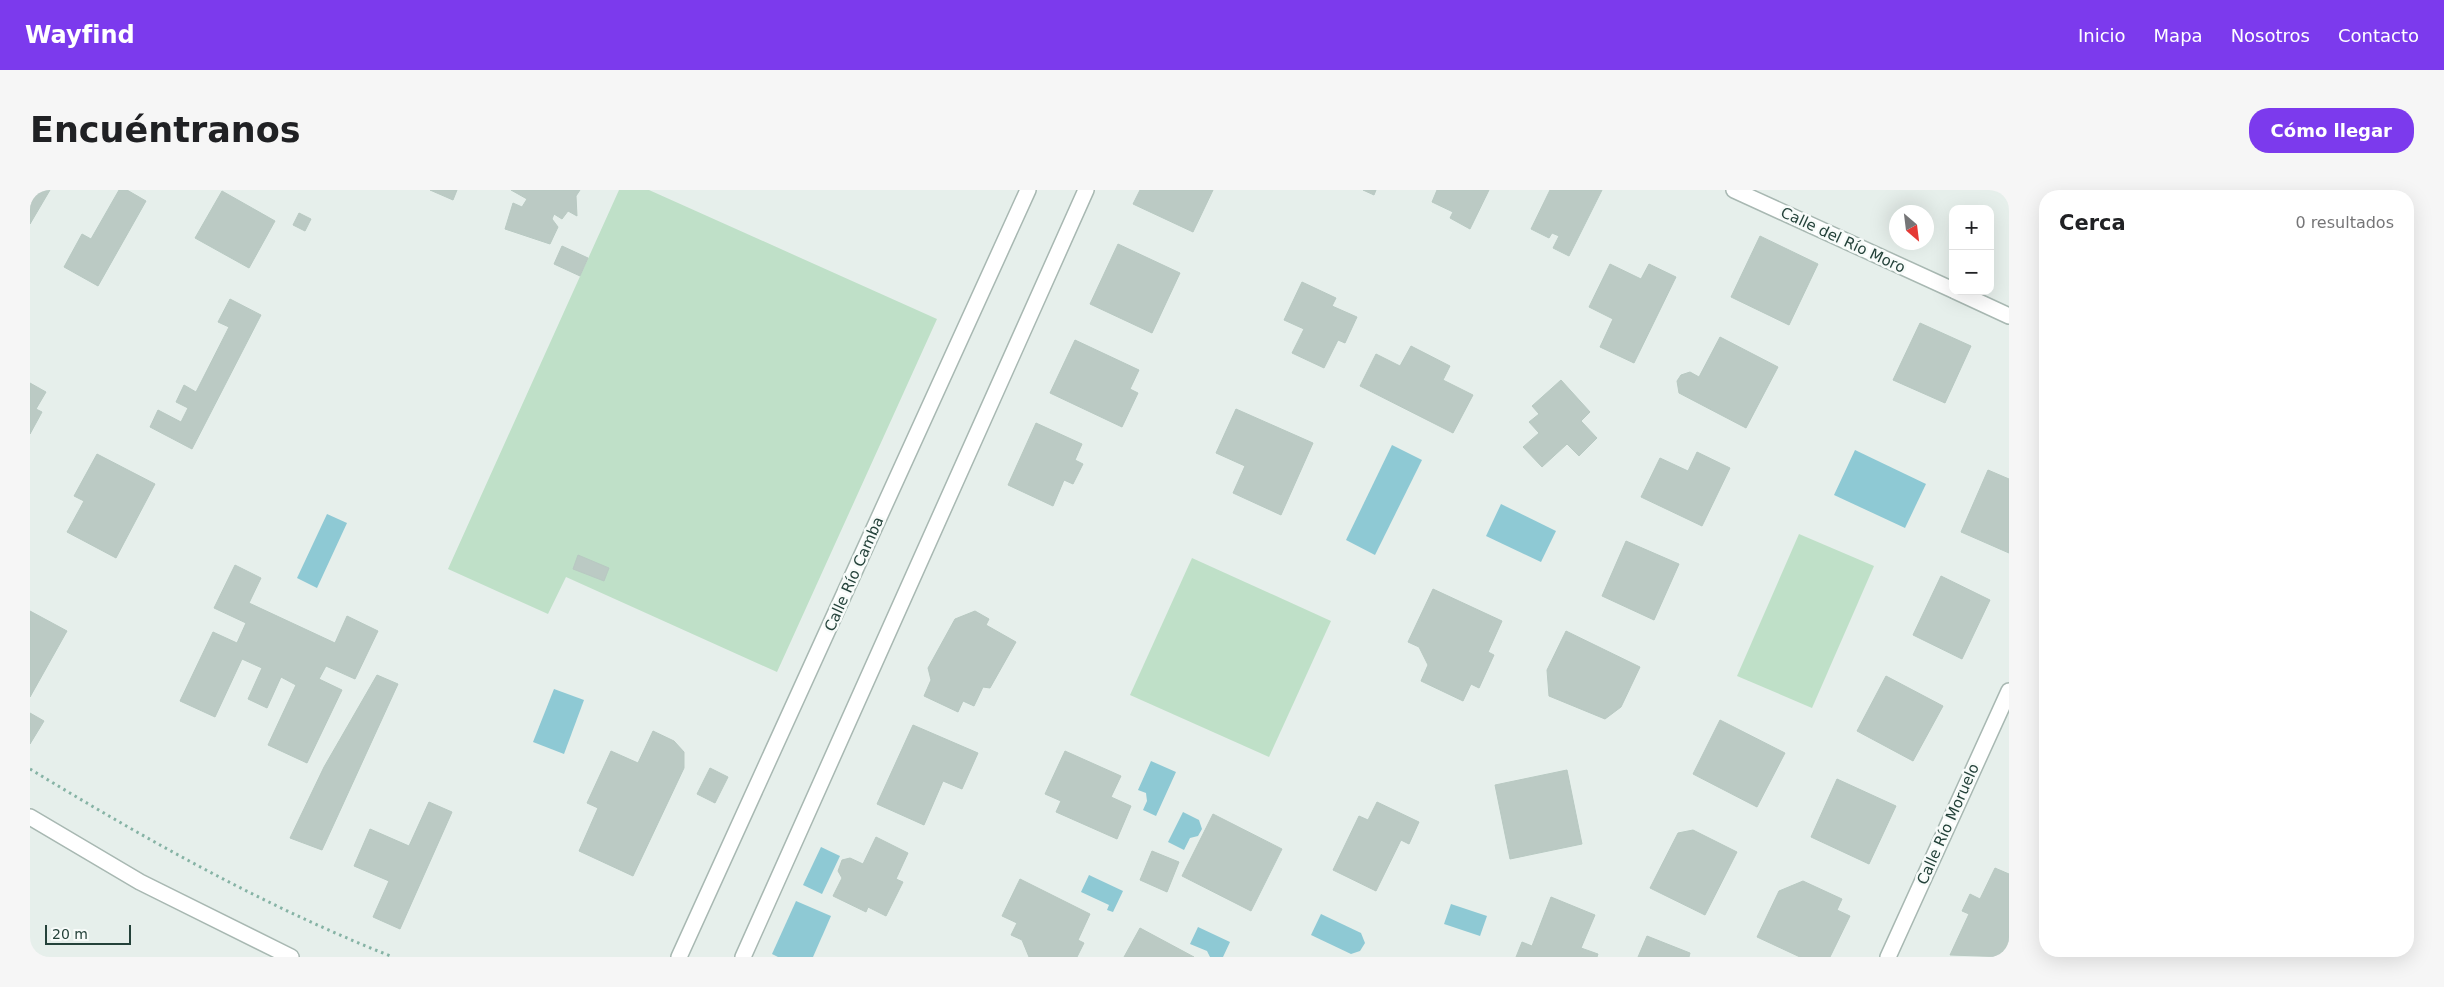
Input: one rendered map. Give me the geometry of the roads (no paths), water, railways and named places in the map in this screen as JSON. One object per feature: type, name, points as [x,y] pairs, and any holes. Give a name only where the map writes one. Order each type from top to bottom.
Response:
[{"type":"street","name":"Calle Río Camba","points":[[679,957],[1028,190]]},
{"type":"street","points":[[742,957],[1086,190]]},
{"type":"street","name":"Calle del Río Moro","points":[[1734,190],[1949,289]]},
{"type":"street","name":"Calle del Río Moro","points":[[1963,295],[2009,316]]},
{"type":"street","name":"Calle Río Moruelo","points":[[1888,957],[2009,691]]},
{"type":"street","points":[[30,817],[140,882],[291,957]]},
{"type":"water","points":[[1392,445],[1422,460],[1375,555],[1346,540]]},
{"type":"water","points":[[1855,450],[1926,484],[1905,528],[1834,495]]},
{"type":"water","points":[[1501,504],[1556,531],[1541,562],[1486,536]]},
{"type":"water","points":[[327,514],[347,523],[317,588],[297,578]]},
{"type":"water","points":[[554,689],[584,700],[564,754],[533,742]]},
{"type":"water","points":[[1151,761],[1176,772],[1156,816],[1143,810],[1147,801],[1146,793],[1138,790]]},
{"type":"water","points":[[1183,812],[1199,820],[1202,829],[1198,836],[1190,838],[1184,850],[1168,842]]},
{"type":"water","points":[[821,847],[840,856],[822,894],[803,885]]},
{"type":"water","points":[[1089,875],[1123,891],[1113,912],[1107,910],[1109,905],[1081,892]]},
{"type":"water","points":[[796,901],[831,916],[813,957],[778,957],[772,954]]},
{"type":"water","points":[[1451,904],[1487,916],[1480,936],[1444,924]]},
{"type":"water","points":[[1321,914],[1361,933],[1365,943],[1360,951],[1351,954],[1311,935]]},
{"type":"water","points":[[1198,927],[1230,942],[1223,957],[1210,957],[1207,951],[1190,944]]}]
